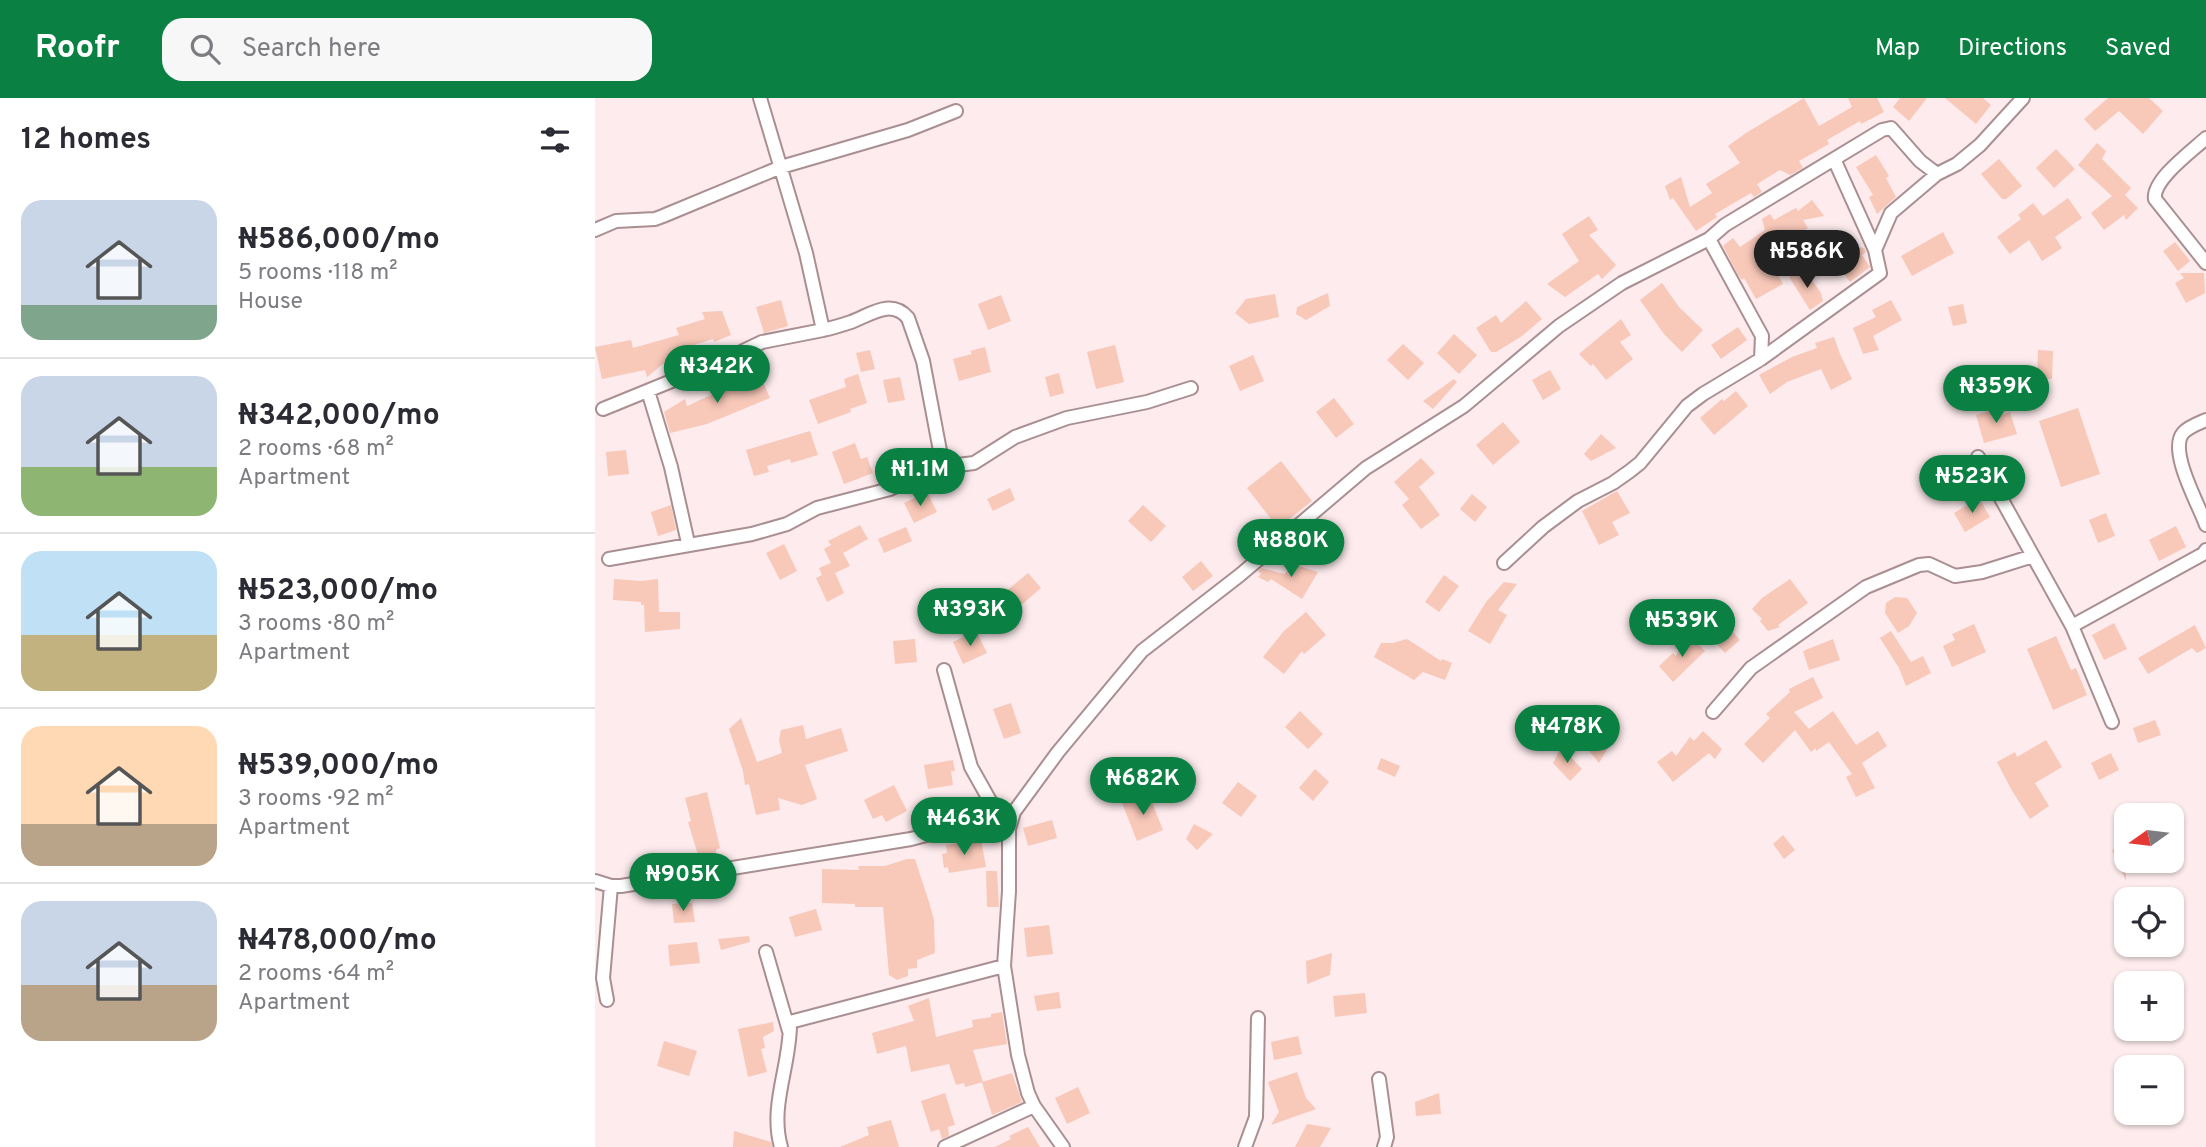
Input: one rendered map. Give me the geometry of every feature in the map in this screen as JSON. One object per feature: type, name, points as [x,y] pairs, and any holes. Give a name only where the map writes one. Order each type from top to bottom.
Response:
[{"type":"street","points":[[760,98],[813,277],[823,330]]},
{"type":"street","points":[[1875,250],[1891,213],[1937,174],[1957,164],[1980,145],[2023,98]]},
{"type":"street","points":[[595,230],[616,221],[655,219],[781,167],[908,130],[956,111]]},
{"type":"street","points":[[1063,1147],[1034,1106],[1018,1055],[1003,966],[1009,891],[1009,829],[1014,812],[1075,730],[1142,651],[1240,575],[1366,468],[1464,406],[1559,326],[1622,283],[1709,239],[1725,225],[1882,130],[1891,128],[1920,162],[1937,174]]},
{"type":"street","points":[[2206,138],[2158,184],[2153,194],[2206,263]]},
{"type":"street","points":[[1504,562],[1543,527],[1578,501],[1613,483],[1640,463],[1687,406],[1761,359],[1880,273],[1875,250],[1834,159]]},
{"type":"street","points":[[1709,239],[1762,337],[1761,359]]},
{"type":"street","points":[[603,409],[752,346],[851,322],[883,308],[897,309],[908,318],[923,361],[944,462],[950,466],[974,463],[1015,438],[1067,418],[1147,402],[1191,388]]},
{"type":"street","points":[[648,391],[671,467],[688,543]]},
{"type":"street","points":[[2206,419],[2184,431],[2178,440],[2178,454],[2206,525]]},
{"type":"street","points":[[1978,457],[2072,626],[2112,722]]},
{"type":"street","points":[[609,559],[688,543],[752,534],[787,524],[817,508],[890,489],[944,462]]},
{"type":"street","points":[[2072,626],[2206,550]]},
{"type":"street","points":[[1713,712],[1751,668],[1866,587],[1919,565],[1929,564],[1955,576],[1982,572],[2033,556]]},
{"type":"street","points":[[944,670],[971,767],[994,808],[1014,812]]},
{"type":"street","points":[[607,1000],[603,978],[601,885],[911,839],[1014,812]]},
{"type":"street","points":[[766,952],[790,1038]]},
{"type":"street","points":[[781,1147],[777,1115],[790,1038],[790,1022],[1003,966]]},
{"type":"street","points":[[1245,1147],[1256,1117],[1258,1018]]},
{"type":"street","points":[[1379,1079],[1387,1137],[1384,1147]]},
{"type":"street","points":[[945,1147],[1034,1106]]},
{"type":"building","points":[[1804,98],[1819,126],[1852,107],[1848,98],[1877,98],[1884,112],[1861,124],[1860,121],[1827,140],[1829,144],[1799,161],[1803,168],[1790,175],[1780,170],[1757,184],[1762,192],[1754,197],[1751,193],[1715,214],[1717,217],[1696,231],[1673,198],[1670,200],[1665,186],[1681,177],[1690,207],[1712,193],[1706,184],[1740,163],[1728,146]]},
{"type":"building","points":[[1900,98],[1927,98],[1909,121],[1893,107]]},
{"type":"building","points":[[1945,98],[1983,98],[1991,105],[1976,124]]},
{"type":"building","points":[[2108,98],[2149,98],[2163,111],[2143,134],[2119,111],[2095,131],[2084,119]]},
{"type":"building","points":[[2097,143],[2106,151],[2102,159],[2131,188],[2125,195],[2138,208],[2126,220],[2124,215],[2104,230],[2091,213],[2112,196],[2078,165]]},
{"type":"building","points":[[2056,149],[2075,169],[2054,188],[2036,168]]},
{"type":"building","points":[[1876,155],[1889,176],[1886,178],[1896,197],[1877,214],[1869,197],[1873,195],[1856,167]]},
{"type":"building","points":[[1999,159],[2022,186],[2006,199],[2002,199],[1981,174]]},
{"type":"building","points":[[2068,198],[2082,218],[2055,237],[2062,248],[2042,261],[2029,240],[2010,254],[1997,237],[2021,219],[2018,215],[2033,203],[2043,216]]},
{"type":"building","points":[[1812,200],[1824,216],[1803,220],[1808,228],[1788,240],[1792,245],[1770,260],[1783,284],[1756,299],[1744,278],[1742,280],[1738,275],[1723,246],[1733,238],[1740,247],[1765,230],[1762,219],[1770,214],[1774,220],[1796,208],[1798,211]]},
{"type":"building","points":[[1589,216],[1598,230],[1589,235],[1616,265],[1602,279],[1598,274],[1565,297],[1547,284],[1579,261],[1562,234]]},
{"type":"building","points":[[1943,232],[1954,253],[1912,276],[1901,256]]},
{"type":"building","points":[[2175,242],[2190,261],[2178,271],[2163,251]]},
{"type":"building","points":[[1851,246],[1864,248],[1866,252],[1862,255],[1870,267],[1850,282],[1833,259]]},
{"type":"building","points":[[1798,272],[1803,280],[1809,276],[1821,293],[1823,301],[1810,310],[1789,277]]},
{"type":"building","points":[[2180,273],[2204,273],[2205,293],[2186,303],[2175,283],[2184,278]]},
{"type":"building","points":[[1662,283],[1679,307],[1703,330],[1682,352],[1664,334],[1640,300]]},
{"type":"building","points":[[1328,293],[1330,306],[1306,320],[1296,314],[1297,307]]},
{"type":"building","points":[[1275,294],[1279,317],[1249,324],[1235,313],[1246,299]]},
{"type":"building","points":[[1001,295],[1011,321],[988,330],[978,304]]},
{"type":"building","points":[[781,300],[788,326],[764,333],[756,307]]},
{"type":"building","points":[[1891,300],[1902,320],[1873,336],[1879,350],[1863,354],[1853,328],[1876,317],[1872,310]]},
{"type":"building","points":[[1526,301],[1542,319],[1522,336],[1496,352],[1491,352],[1476,328],[1496,315],[1501,323]]},
{"type":"building","points":[[1963,304],[1967,323],[1953,326],[1948,307]]},
{"type":"building","points":[[722,311],[731,335],[672,352],[673,356],[647,377],[645,370],[602,379],[595,347],[631,340],[633,348],[679,335],[676,328],[705,319],[702,312]]},
{"type":"building","points":[[1621,319],[1631,335],[1620,342],[1633,359],[1606,380],[1593,364],[1591,366],[1579,354]]},
{"type":"building","points":[[1738,327],[1747,340],[1721,359],[1711,345]]},
{"type":"building","points":[[1454,334],[1477,355],[1459,374],[1437,353]]},
{"type":"building","points":[[1834,337],[1852,379],[1831,390],[1821,369],[1787,382],[1770,394],[1759,375],[1792,357],[1817,348],[1815,343]]},
{"type":"building","points":[[1403,344],[1424,363],[1408,380],[1387,360]]},
{"type":"building","points":[[1115,345],[1124,382],[1096,389],[1087,352]]},
{"type":"building","points":[[985,347],[991,372],[959,381],[953,359]]},
{"type":"building","points":[[870,350],[875,369],[861,372],[856,353]]},
{"type":"building","points":[[2038,350],[2053,351],[2052,379],[2037,378]]},
{"type":"building","points":[[1253,355],[1264,381],[1240,391],[1229,366]]},
{"type":"building","points":[[1550,370],[1561,389],[1543,400],[1532,380]]},
{"type":"building","points":[[759,373],[770,398],[707,424],[670,433],[664,412],[685,399],[687,406]]},
{"type":"building","points":[[1059,373],[1064,393],[1050,397],[1045,377]]},
{"type":"building","points":[[858,374],[867,403],[818,424],[809,400],[846,387],[844,379]]},
{"type":"building","points":[[900,377],[905,400],[888,403],[883,380]]},
{"type":"building","points":[[1454,379],[1457,382],[1433,409],[1423,401]]},
{"type":"building","points":[[1736,391],[1748,406],[1714,435],[1700,418]]},
{"type":"building","points":[[1334,398],[1354,424],[1336,438],[1316,412]]},
{"type":"building","points":[[1999,408],[2001,415],[2010,412],[2017,434],[1984,443],[1976,415]]},
{"type":"building","points":[[2078,408],[2100,474],[2061,487],[2039,421]]},
{"type":"building","points":[[1503,422],[1520,442],[1493,465],[1476,445]]},
{"type":"building","points":[[810,431],[818,455],[791,463],[790,459],[767,466],[769,472],[754,476],[746,450]]},
{"type":"building","points":[[1601,434],[1616,448],[1591,461],[1584,454]]},
{"type":"building","points":[[855,443],[861,459],[867,457],[873,473],[844,484],[832,452]]},
{"type":"building","points":[[626,450],[629,474],[608,476],[606,452]]},
{"type":"building","points":[[1421,458],[1435,473],[1419,487],[1440,515],[1421,529],[1402,505],[1409,499],[1394,482]]},
{"type":"building","points":[[1281,461],[1312,501],[1278,528],[1247,488]]},
{"type":"building","points":[[1010,488],[1015,500],[993,511],[987,499]]},
{"type":"building","points":[[1617,491],[1630,513],[1612,522],[1619,535],[1599,545],[1582,511]]},
{"type":"building","points":[[927,492],[937,512],[914,523],[904,503]]},
{"type":"building","points":[[1472,494],[1487,507],[1475,522],[1460,509]]},
{"type":"building","points":[[1979,498],[1990,517],[1965,532],[1954,513]]},
{"type":"building","points":[[671,505],[676,530],[658,536],[651,512]]},
{"type":"building","points":[[1143,505],[1166,526],[1151,542],[1128,521]]},
{"type":"building","points":[[2106,513],[2115,536],[2098,543],[2089,520]]},
{"type":"building","points":[[860,525],[868,539],[843,553],[850,566],[835,573],[844,593],[827,602],[816,578],[822,575],[819,568],[831,563],[824,549],[831,545],[828,541]]},
{"type":"building","points":[[2176,526],[2186,547],[2159,561],[2149,540]]},
{"type":"building","points":[[906,527],[912,541],[884,553],[878,539]]},
{"type":"building","points":[[784,544],[797,571],[780,580],[766,553]]},
{"type":"building","points":[[1201,561],[1213,576],[1193,591],[1182,577]]},
{"type":"building","points":[[1292,564],[1318,572],[1302,599],[1271,579],[1268,582],[1258,577],[1261,568],[1285,574]]},
{"type":"building","points":[[1028,573],[1041,588],[1018,608],[1004,593]]},
{"type":"building","points":[[1444,575],[1459,586],[1439,612],[1425,602]]},
{"type":"building","points":[[614,579],[658,579],[659,612],[680,612],[680,629],[645,632],[644,605],[641,605],[641,602],[613,600]]},
{"type":"building","points":[[1790,579],[1808,603],[1778,625],[1780,627],[1768,631],[1760,621],[1762,619],[1752,609],[1762,598]]},
{"type":"building","points":[[1504,582],[1517,584],[1498,610],[1507,615],[1490,644],[1468,631],[1486,602]]},
{"type":"building","points":[[1895,597],[1907,598],[1917,613],[1909,626],[1898,633],[1885,613],[1886,603]]},
{"type":"building","points":[[1306,612],[1326,635],[1304,654],[1302,651],[1284,674],[1263,657],[1284,631]]},
{"type":"building","points":[[2114,623],[2127,649],[2104,660],[2092,635]]},
{"type":"building","points":[[1974,624],[1986,652],[1952,667],[1943,646],[1955,640],[1952,634]]},
{"type":"building","points":[[1727,625],[1740,640],[1725,653],[1712,639]]},
{"type":"building","points":[[2195,625],[2206,648],[2197,653],[2192,648],[2148,674],[2138,658]]},
{"type":"building","points":[[976,631],[987,653],[963,664],[953,642]]},
{"type":"building","points":[[1891,631],[1911,662],[1923,656],[1931,673],[1906,686],[1899,668],[1880,638]]},
{"type":"building","points":[[1688,634],[1705,651],[1673,682],[1659,666],[1673,653],[1676,656]]},
{"type":"building","points":[[2056,636],[2071,670],[2076,668],[2087,695],[2053,710],[2027,649]]},
{"type":"building","points":[[915,639],[917,662],[895,664],[893,641]]},
{"type":"building","points":[[1407,639],[1441,661],[1442,659],[1452,663],[1445,680],[1423,672],[1414,680],[1374,657],[1381,643]]},
{"type":"building","points":[[1833,639],[1840,660],[1809,670],[1803,651]]},
{"type":"building","points":[[1813,677],[1823,698],[1794,712],[1809,729],[1833,711],[1856,745],[1878,731],[1887,746],[1862,763],[1875,788],[1856,797],[1846,777],[1852,774],[1829,742],[1811,752],[1795,730],[1763,763],[1744,744],[1770,718],[1766,714],[1790,692],[1789,689]]},
{"type":"building","points":[[1011,703],[1021,733],[1004,739],[993,709]]},
{"type":"building","points":[[1300,711],[1323,734],[1308,749],[1285,727]]},
{"type":"building","points":[[741,718],[757,762],[782,753],[779,740],[781,730],[803,725],[806,739],[841,728],[848,751],[805,765],[817,799],[802,805],[778,798],[780,810],[756,815],[749,784],[745,785],[729,729]]},
{"type":"building","points":[[2155,720],[2161,735],[2138,743],[2133,728]]},
{"type":"building","points":[[1594,722],[1611,743],[1599,763],[1577,736]]},
{"type":"building","points":[[1703,731],[1722,749],[1715,759],[1709,753],[1673,782],[1657,762],[1672,751],[1676,756],[1690,737],[1694,741]]},
{"type":"building","points":[[2046,740],[2062,767],[2035,783],[2049,806],[2030,819],[1997,762],[2015,752],[2017,757]]},
{"type":"building","points":[[1561,747],[1582,769],[1570,781],[1553,763]]},
{"type":"building","points":[[2111,753],[2119,770],[2099,780],[2091,763]]},
{"type":"building","points":[[1381,758],[1400,766],[1395,777],[1377,769]]},
{"type":"building","points":[[953,760],[953,785],[928,789],[924,765]]},
{"type":"building","points":[[1315,769],[1329,782],[1313,801],[1299,788]]},
{"type":"building","points":[[1238,782],[1257,796],[1241,817],[1222,803]]},
{"type":"building","points":[[894,785],[907,811],[886,822],[882,815],[873,819],[864,800]]},
{"type":"building","points":[[707,792],[720,848],[716,853],[698,855],[688,822],[691,821],[685,798]]},
{"type":"building","points":[[1148,792],[1163,830],[1137,841],[1122,803]]},
{"type":"building","points":[[1052,820],[1057,838],[1028,846],[1023,828]]},
{"type":"building","points":[[1194,824],[1213,834],[1197,850],[1186,839]]},
{"type":"building","points":[[1783,835],[1795,850],[1784,859],[1773,844]]},
{"type":"building","points":[[981,840],[986,867],[949,873],[948,867],[944,868],[942,854],[947,853],[946,845]]},
{"type":"building","points":[[915,859],[929,902],[934,920],[935,953],[917,960],[917,968],[908,969],[908,976],[897,980],[889,975],[883,907],[822,903],[822,869],[859,870],[858,866],[885,866]]},
{"type":"building","points":[[986,871],[997,871],[999,907],[987,907]]},
{"type":"building","points":[[692,903],[695,922],[674,923],[672,904]]},
{"type":"building","points":[[816,909],[822,930],[795,937],[789,917]]},
{"type":"building","points":[[1049,925],[1053,954],[1027,957],[1024,928]]},
{"type":"building","points":[[749,936],[750,942],[721,950],[718,939]]},
{"type":"building","points":[[697,942],[700,963],[670,966],[668,945]]},
{"type":"building","points":[[1332,953],[1330,975],[1307,984],[1306,961]]},
{"type":"building","points":[[1059,992],[1061,1008],[1037,1011],[1034,996]]},
{"type":"building","points":[[1365,993],[1367,1013],[1335,1017],[1333,996]]},
{"type":"building","points":[[929,998],[936,1037],[973,1027],[972,1020],[1002,1012],[1007,1044],[973,1050],[983,1082],[965,1087],[964,1083],[956,1085],[949,1064],[911,1072],[906,1046],[877,1054],[872,1033],[914,1021],[908,1006]]},
{"type":"building","points":[[773,1022],[774,1031],[763,1037],[765,1048],[761,1049],[767,1072],[748,1077],[738,1029]]},
{"type":"building","points":[[1298,1036],[1302,1054],[1274,1060],[1271,1042]]},
{"type":"building","points":[[664,1041],[697,1051],[689,1076],[657,1066]]},
{"type":"building","points":[[1297,1072],[1306,1098],[1316,1109],[1271,1125],[1279,1112],[1268,1082]]},
{"type":"building","points":[[1012,1073],[1022,1102],[992,1115],[982,1082]]},
{"type":"building","points":[[1078,1087],[1090,1113],[1067,1124],[1055,1098]]},
{"type":"building","points":[[945,1093],[955,1125],[948,1127],[949,1136],[942,1139],[939,1129],[931,1132],[921,1101]]},
{"type":"building","points":[[1439,1093],[1441,1114],[1416,1116],[1415,1102]]},
{"type":"building","points":[[891,1120],[899,1147],[840,1147],[869,1135],[867,1127]]},
{"type":"building","points":[[1307,1124],[1331,1128],[1320,1147],[1295,1147]]},
{"type":"building","points":[[1028,1127],[1040,1147],[995,1147],[1011,1139],[1009,1136]]},
{"type":"building","points":[[734,1131],[771,1142],[772,1147],[733,1147]]}]
